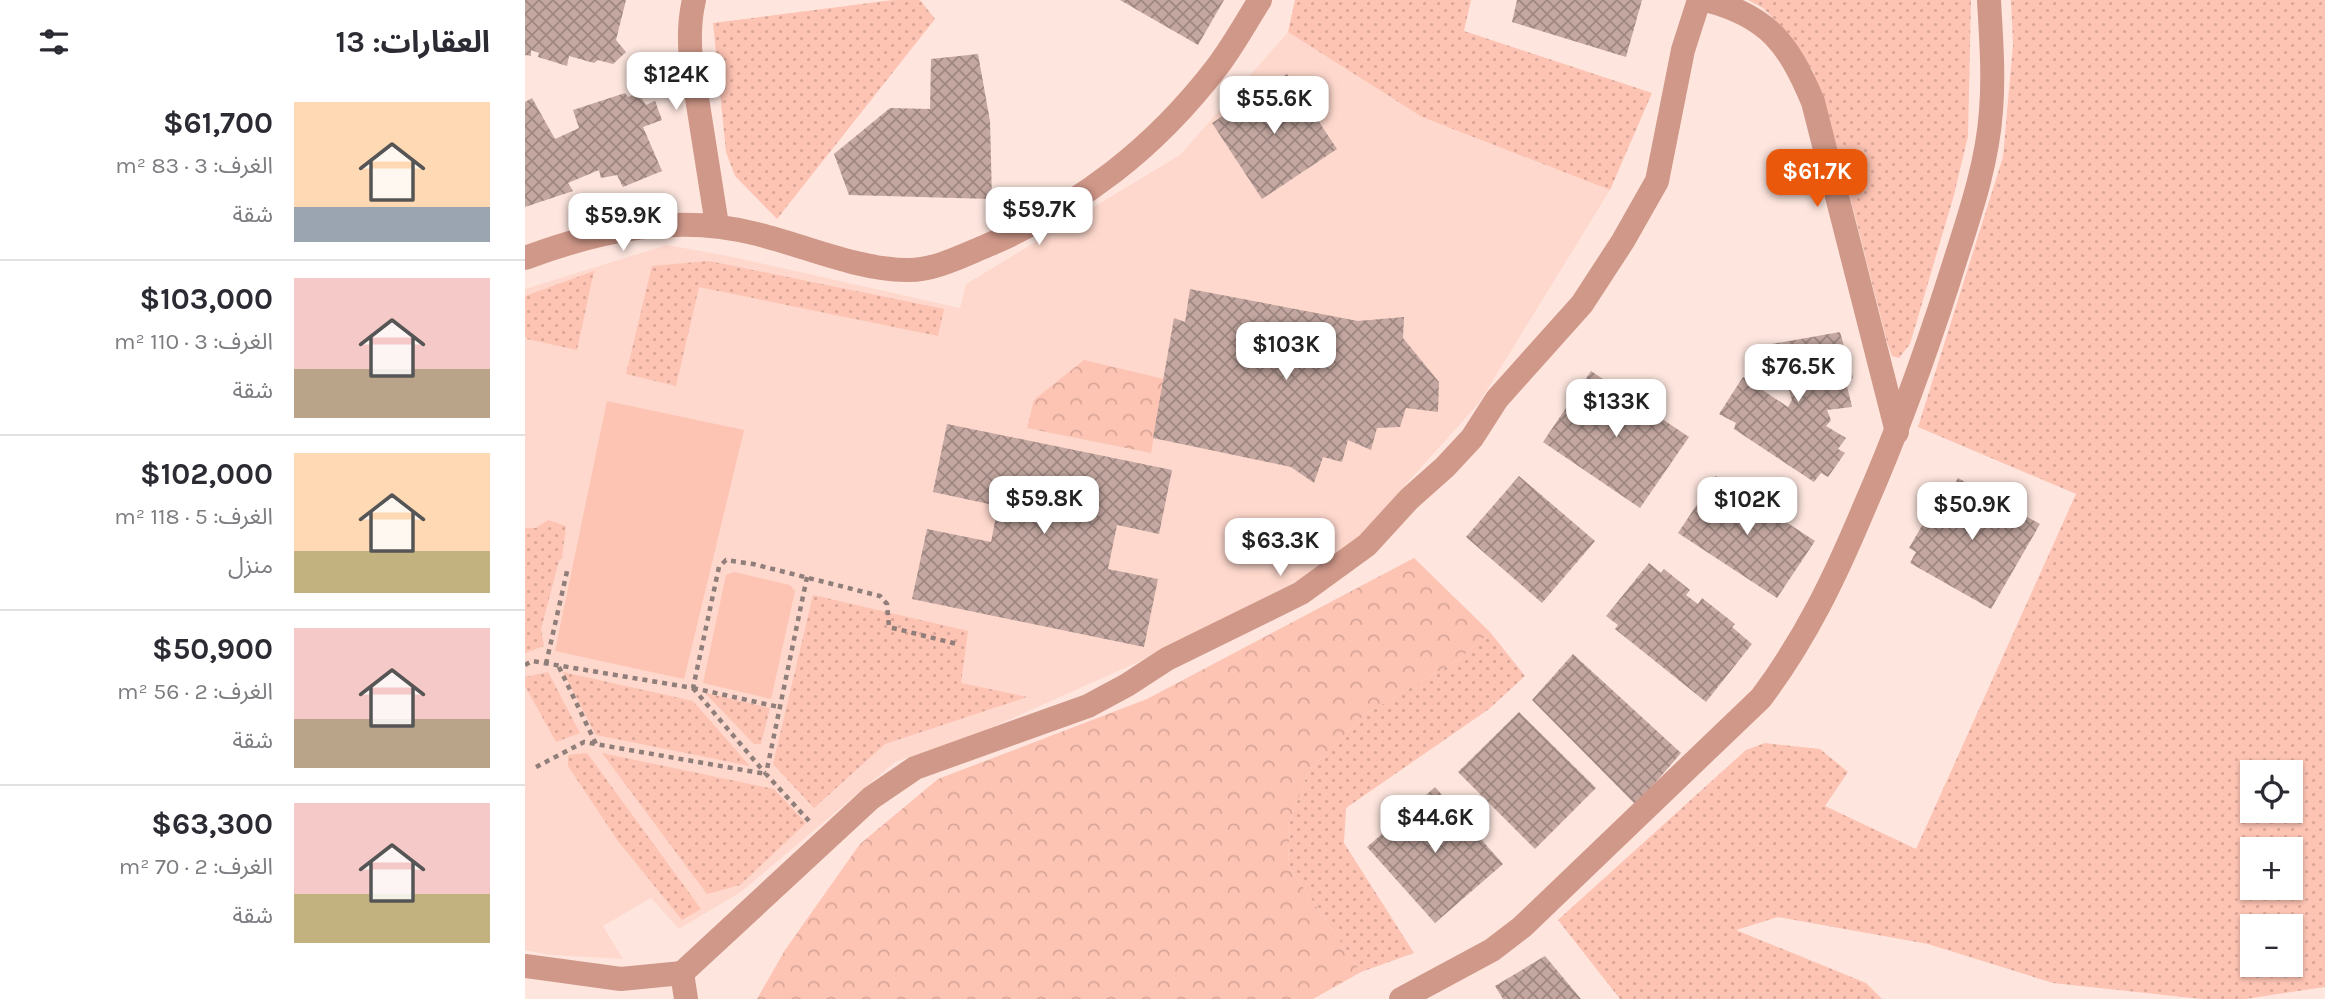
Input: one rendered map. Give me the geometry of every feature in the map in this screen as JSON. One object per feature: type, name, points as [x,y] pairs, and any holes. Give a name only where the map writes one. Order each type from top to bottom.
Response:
[{"type":"street","points":[[694,0],[689,27],[691,60],[717,225]]},
{"type":"street","points":[[525,258],[600,234],[641,226],[677,224],[717,225],[854,262],[891,269],[910,271],[951,261],[1018,233],[1046,218],[1123,167],[1190,100],[1219,64],[1260,0]]},
{"type":"street","points":[[525,966],[621,979],[682,972],[871,797],[915,768],[1088,706],[1167,659],[1301,593],[1367,545],[1409,499],[1472,438],[1497,399],[1538,356],[1581,304],[1623,241],[1657,181],[1683,50],[1699,0]]},
{"type":"street","points":[[1706,0],[1730,6],[1756,18],[1782,43],[1800,72],[1813,102],[1897,432]]},
{"type":"street","points":[[1401,999],[1492,950],[1522,927],[1761,698],[1788,663],[1811,624],[1837,572],[1897,432],[1927,349],[1979,183],[1991,111],[1989,0]]},
{"type":"street","points":[[682,972],[685,999]]},
{"type":"path","points":[[693,688],[719,566],[726,560],[880,596],[887,604],[889,627],[957,644]]},
{"type":"path","points":[[546,664],[568,567]]},
{"type":"path","points":[[766,774],[807,577]]},
{"type":"path","points":[[525,665],[533,661],[693,688],[779,707]]},
{"type":"path","points":[[559,666],[596,744]]},
{"type":"path","points":[[693,688],[816,828]]},
{"type":"path","points":[[536,767],[584,742],[766,774]]},
{"type":"shaded area","points":[[1288,32],[1422,117],[1610,190],[1479,403],[1339,559],[1156,654],[975,735],[895,762],[741,892],[679,929],[651,898],[603,926],[623,959],[550,955],[525,950],[525,289],[667,245],[960,308],[966,284],[1180,155]]},
{"type":"green space","points":[[893,0],[920,0],[935,19],[777,219],[735,176],[726,152],[713,23]]},
{"type":"green space","points":[[1295,0],[1471,0],[1464,31],[1652,93],[1610,190],[1422,117],[1288,32]]},
{"type":"green space","points":[[1748,0],[1971,0],[1968,136],[1954,195],[1910,344],[1899,358],[1892,356],[1887,342],[1840,157],[1813,71],[1782,27],[1763,8]]},
{"type":"green space","points":[[2011,0],[2325,0],[2325,987],[2245,999],[2202,999],[2053,983],[1928,944],[1778,917],[1736,930],[1866,983],[1882,999],[1620,999],[1558,920],[1746,750],[1765,743],[1820,749],[1848,772],[1825,806],[1916,849],[2076,494],[1918,427],[2003,157],[2013,45]]},
{"type":"green space","points":[[709,261],[944,309],[938,336],[699,287],[676,386],[626,374],[652,266]]},
{"type":"green space","points":[[594,271],[577,350],[527,339],[525,296]]},
{"type":"green space","points":[[1084,360],[1164,379],[1151,453],[1027,428],[1034,400]]},
{"type":"green space","points":[[607,401],[744,430],[684,679],[555,651]]},
{"type":"green space","points":[[548,520],[566,526],[562,558],[541,629],[544,646],[525,653],[525,528],[536,528]]},
{"type":"green space","points":[[1414,558],[1490,632],[1461,658],[1364,715],[1308,772],[1290,820],[1288,865],[1361,972],[1313,999],[757,999],[785,950],[860,844],[938,779],[1147,699]]},
{"type":"green space","points":[[734,572],[790,585],[795,591],[771,699],[703,683],[726,575]]},
{"type":"green space","points":[[813,595],[968,631],[961,683],[1027,697],[885,744],[814,808],[773,764]]},
{"type":"green space","points":[[1490,632],[1525,676],[1489,709],[1346,808],[1344,843],[1414,953],[1361,972],[1288,865],[1290,820],[1308,772],[1364,715],[1461,658]]},
{"type":"green space","points":[[548,672],[580,733],[556,742],[525,686],[525,677]]},
{"type":"green space","points":[[563,672],[693,701],[750,766],[596,735]]},
{"type":"green space","points":[[705,693],[770,708],[761,744],[754,744]]},
{"type":"green space","points":[[587,753],[701,909],[682,920],[618,841],[568,766],[568,755]]},
{"type":"green space","points":[[602,753],[774,789],[806,823],[740,885],[707,894]]},
{"type":"building","points":[[525,0],[626,0],[616,40],[626,52],[613,64],[598,60],[594,63],[569,56],[567,66],[538,57],[539,53],[531,50],[531,56],[525,55]]},
{"type":"building","points":[[1120,0],[1224,0],[1198,45]]},
{"type":"building","points":[[1517,0],[1642,0],[1626,57],[1512,22]]},
{"type":"building","points":[[978,54],[990,121],[992,199],[849,195],[834,154],[890,108],[930,109],[931,59]]},
{"type":"building","points":[[1287,74],[1337,149],[1262,199],[1212,123]]},
{"type":"building","points":[[625,93],[628,97],[638,93],[646,105],[655,101],[662,120],[643,127],[662,171],[623,187],[617,175],[601,178],[599,170],[568,183],[573,191],[525,207],[525,102],[532,98],[555,139],[579,128],[573,110]]},
{"type":"building","points":[[1190,289],[1358,321],[1404,317],[1403,338],[1439,382],[1438,412],[1406,408],[1400,427],[1377,428],[1371,450],[1348,440],[1342,462],[1323,457],[1314,483],[1291,467],[1153,438],[1174,318],[1185,322]]},
{"type":"building","points":[[1840,332],[1853,378],[1846,382],[1852,407],[1827,410],[1831,420],[1826,426],[1846,438],[1838,449],[1845,453],[1828,477],[1821,473],[1814,482],[1734,429],[1736,423],[1719,414],[1743,377],[1788,407],[1792,400],[1786,380],[1771,382],[1766,345]]},
{"type":"building","points":[[1591,371],[1689,437],[1640,508],[1543,442]]},
{"type":"building","points":[[947,424],[1172,470],[1159,534],[1117,525],[1108,569],[1158,579],[1144,647],[912,599],[927,529],[991,542],[998,506],[933,492]]},
{"type":"building","points":[[1519,476],[1595,541],[1542,603],[1466,537]]},
{"type":"building","points":[[1716,476],[1815,541],[1777,598],[1678,533]]},
{"type":"building","points":[[1958,478],[2040,524],[1991,609],[1910,563],[1916,552],[1909,548],[1942,491],[1949,494]]},
{"type":"building","points":[[1649,563],[1661,573],[1664,569],[1690,590],[1686,595],[1698,604],[1702,598],[1735,624],[1732,627],[1752,644],[1706,702],[1615,629],[1618,625],[1606,616]]},
{"type":"building","points":[[1573,654],[1681,753],[1636,805],[1532,700]]},
{"type":"building","points":[[1519,712],[1596,788],[1535,849],[1458,772]]},
{"type":"building","points":[[1435,787],[1503,864],[1435,923],[1367,847]]},
{"type":"building","points":[[1545,956],[1581,999],[1503,999],[1495,986]]}]
